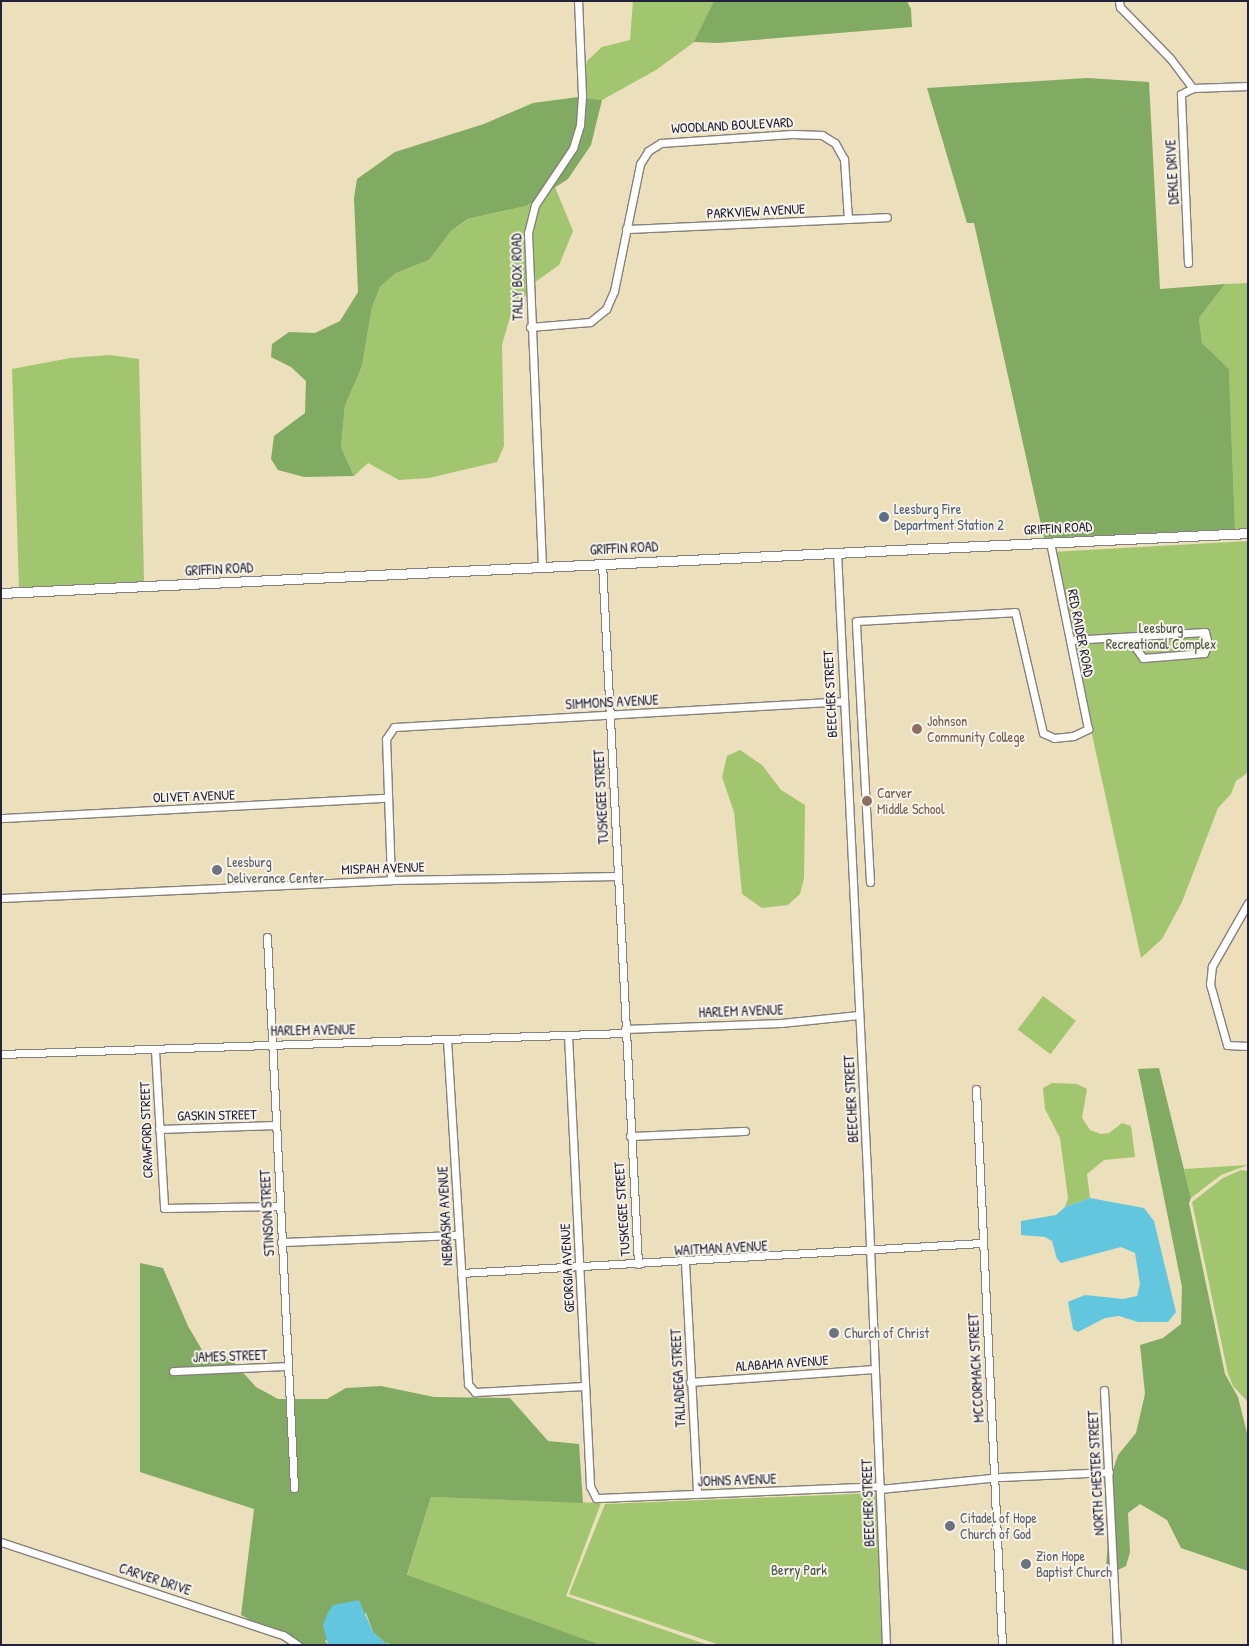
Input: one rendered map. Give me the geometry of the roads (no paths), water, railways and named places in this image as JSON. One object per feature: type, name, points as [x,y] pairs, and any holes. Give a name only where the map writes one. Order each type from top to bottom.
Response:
[{"type":"street","name":"TALLY BOX ROAD","points":[[542,566],[527,249],[531,216],[546,186],[573,148],[581,116],[578,1]]},
{"type":"street","points":[[1118,1],[1120,7],[1170,58],[1193,88],[1248,86]]},
{"type":"street","name":"DEKLE DRIVE","points":[[1188,263],[1181,100],[1182,92],[1193,88]]},
{"type":"street","name":"WOODLAND BOULEVARD","points":[[530,327],[579,325],[600,317],[614,291],[640,164],[654,146],[683,139],[792,134],[822,135],[840,150],[846,168],[848,219]]},
{"type":"street","name":"PARKVIEW AVENUE","points":[[626,229],[887,218]]},
{"type":"street","name":"GRIFFIN ROAD","points":[[1,593],[1248,533]]},
{"type":"street","name":"RED RAIDER ROAD","points":[[870,882],[856,621],[1015,612],[1043,733],[1054,738],[1073,736],[1088,729],[1050,542]]},
{"type":"street","name":"BEECHER STREET","points":[[837,552],[871,1251],[886,1645]]},
{"type":"street","name":"TUSKEGEE STREET","points":[[602,563],[638,1264]]},
{"type":"street","points":[[1070,640],[1205,632],[1208,644],[1204,653],[1143,658],[1128,637]]},
{"type":"street","name":"SIMMONS AVENUE","points":[[387,798],[386,736],[398,726],[843,701]]},
{"type":"street","points":[[387,798],[391,880]]},
{"type":"street","name":"OLIVET AVENUE","points":[[1,818],[387,798]]},
{"type":"street","name":"MISPAH AVENUE","points":[[1,898],[391,880],[617,876]]},
{"type":"street","points":[[1248,903],[1212,966],[1210,984],[1227,1044],[1248,1046]]},
{"type":"street","name":"STINSON STREET","points":[[267,938],[294,1488]]},
{"type":"street","name":"HARLEM AVENUE","points":[[1,1054],[155,1050],[272,1043],[568,1035],[781,1023],[859,1015]]},
{"type":"street","name":"GEORGIA AVENUE","points":[[568,1035],[590,1486],[596,1498]]},
{"type":"street","name":"NEBRASKA AVENUE","points":[[447,1039],[467,1381],[472,1390],[586,1386]]},
{"type":"street","name":"CRAWFORD STREET","points":[[155,1050],[164,1208],[279,1206]]},
{"type":"street","name":"MCCORMACK STREET","points":[[976,1089],[1002,1645]]},
{"type":"street","name":"GASKIN STREET","points":[[159,1129],[276,1125]]},
{"type":"street","points":[[630,1136],[745,1132]]},
{"type":"street","points":[[281,1242],[458,1235]]},
{"type":"street","name":"WAITMAN AVENUE","points":[[461,1273],[580,1268],[982,1244]]},
{"type":"street","name":"TALLADEGA STREET","points":[[685,1262],[697,1494]]},
{"type":"street","name":"JAMES STREET","points":[[173,1371],[287,1366]]},
{"type":"street","name":"ALABAMA AVENUE","points":[[690,1382],[875,1369]]},
{"type":"street","name":"NORTH CHESTER STREET","points":[[1104,1390],[1117,1645]]},
{"type":"street","name":"JOHNS AVENUE","points":[[596,1498],[880,1488],[1109,1472]]},
{"type":"street","name":"CARVER DRIVE","points":[[1,1542],[283,1635],[298,1645]]},
{"type":"water","points":[[1090,1198],[1144,1208],[1154,1221],[1176,1312],[1168,1322],[1138,1322],[1119,1316],[1105,1318],[1078,1332],[1073,1329],[1068,1302],[1085,1295],[1123,1299],[1137,1296],[1140,1284],[1135,1253],[1121,1247],[1061,1263],[1057,1259],[1052,1241],[1045,1237],[1021,1235],[1021,1221],[1056,1215],[1065,1207]]},
{"type":"water","points":[[359,1600],[373,1632],[385,1643],[397,1645],[328,1645],[323,1625],[333,1605]]},
{"type":"place","name":"Leesburg Fire Department Station 2","points":[[884,517]]},
{"type":"place","name":"Johnson Community College","points":[[917,729]]},
{"type":"place","name":"Carver Middle School","points":[[867,801]]},
{"type":"place","name":"Leesburg Deliverance Center","points":[[217,870]]},
{"type":"place","name":"Church of Christ","points":[[834,1333]]},
{"type":"place","name":"Citadel of Hope Church of God","points":[[950,1526]]},
{"type":"place","name":"Zion Hope Baptist Church","points":[[1026,1564]]},
{"type":"park label","name":"Leesburg Recreational Complex","points":[[1161,636]]},
{"type":"park label","name":"Berry Park","points":[[799,1570]]}]
